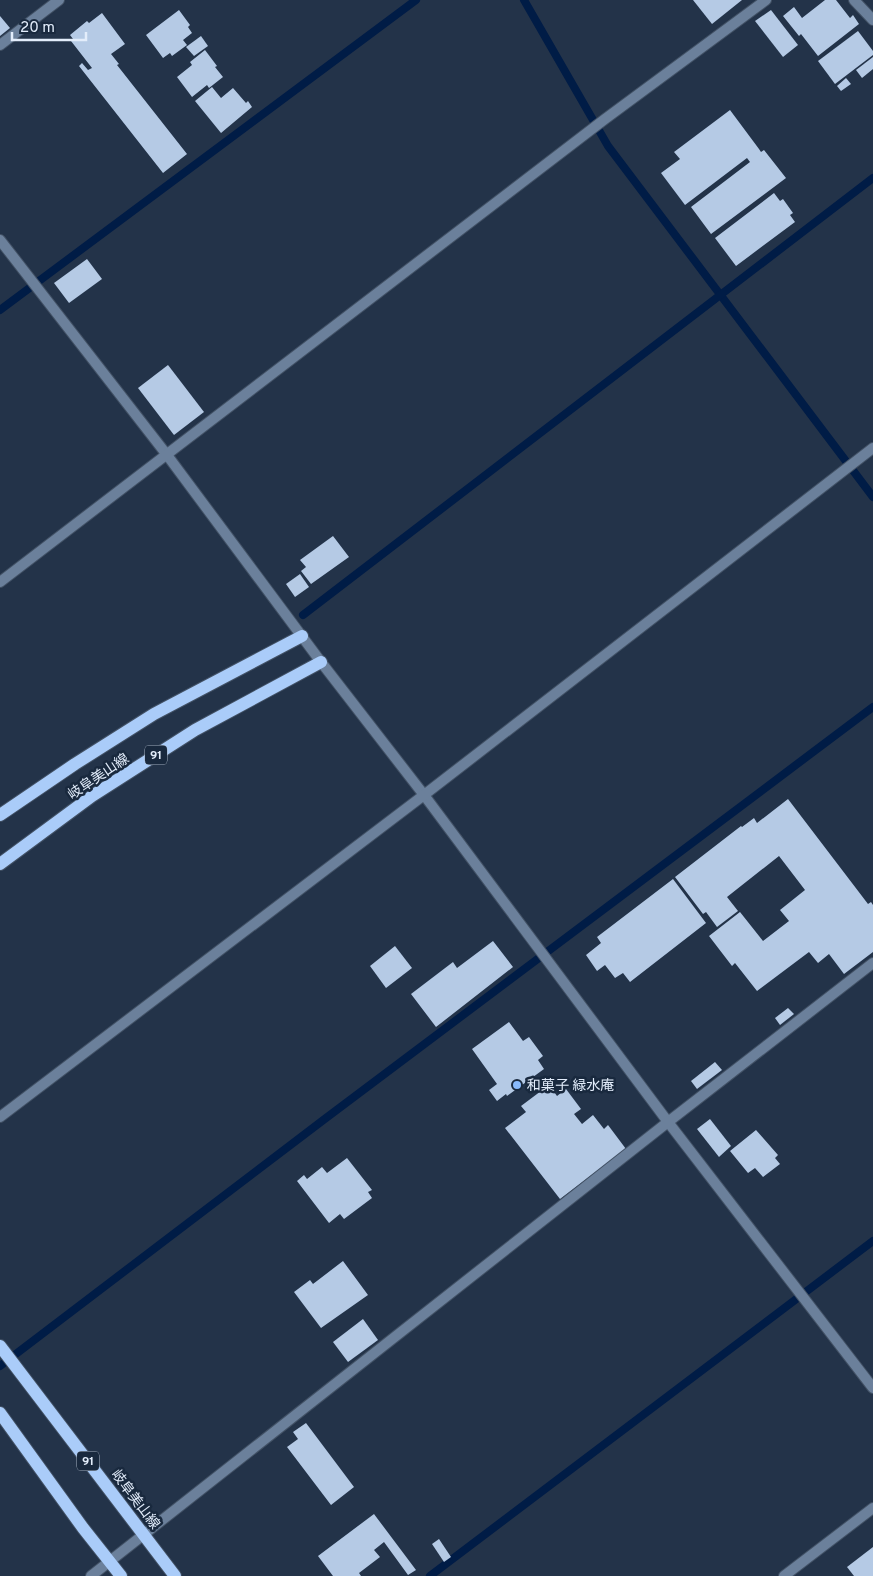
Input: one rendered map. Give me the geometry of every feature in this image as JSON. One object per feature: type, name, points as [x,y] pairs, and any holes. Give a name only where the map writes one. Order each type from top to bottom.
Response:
[{"type":"main road","name":"岐阜美山線","points":[[0,815],[75,764],[154,714],[302,636]]},
{"type":"main road","name":"岐阜美山線","points":[[0,864],[92,796],[187,735],[321,662]]},
{"type":"main road","name":"岐阜美山線","points":[[0,1346],[175,1576]]},
{"type":"main road","points":[[0,1413],[83,1528],[121,1576]]},
{"type":"street","points":[[0,45],[60,0]]},
{"type":"street","points":[[0,582],[605,119],[766,0]]},
{"type":"street","points":[[854,0],[873,20]]},
{"type":"street","points":[[0,240],[167,455],[668,1122],[873,1388]]},
{"type":"street","points":[[0,1117],[424,795],[873,448]]},
{"type":"street","points":[[91,1576],[873,962]]},
{"type":"street","points":[[784,1576],[873,1508]]},
{"type":"building","points":[[693,0],[742,0],[712,24]]},
{"type":"building","points":[[825,0],[836,0],[850,18],[853,15],[859,24],[818,56],[801,34],[799,36],[783,16],[794,7],[802,18]]},
{"type":"building","points":[[179,10],[190,25],[188,27],[192,33],[183,40],[187,45],[172,56],[170,53],[163,58],[146,35]]},
{"type":"building","points":[[771,10],[798,45],[783,57],[755,21]]},
{"type":"building","points":[[102,13],[125,44],[111,54],[119,64],[117,65],[187,154],[163,173],[79,66],[82,63],[88,70],[92,68],[71,41],[73,39],[70,35],[87,21],[89,23]]},
{"type":"building","points":[[0,16],[10,28],[0,36]]},
{"type":"building","points":[[858,31],[873,51],[873,55],[835,84],[818,61]]},
{"type":"building","points":[[201,36],[208,46],[194,56],[186,47]]},
{"type":"building","points":[[205,50],[223,77],[209,88],[207,85],[192,97],[177,77],[192,65],[190,62]]},
{"type":"building","points":[[873,57],[873,69],[862,78],[856,70]]},
{"type":"building","points":[[846,78],[851,84],[841,91],[837,86]]},
{"type":"building","points":[[212,87],[221,98],[233,88],[252,107],[221,133],[195,101]]},
{"type":"building","points":[[730,110],[761,152],[764,150],[786,178],[711,234],[691,207],[750,162],[747,158],[685,205],[661,173],[680,159],[674,152]]},
{"type":"building","points":[[774,193],[780,201],[783,199],[793,213],[790,215],[795,222],[736,266],[715,238]]},
{"type":"building","points":[[87,259],[102,279],[69,303],[54,283]]},
{"type":"building","points":[[168,365],[204,412],[174,435],[138,388]]},
{"type":"building","points":[[333,536],[349,557],[311,584],[301,571],[306,567],[300,560]]},
{"type":"building","points":[[300,574],[309,587],[295,597],[286,584]]},
{"type":"building","points":[[788,799],[868,904],[871,902],[873,905],[873,952],[844,974],[829,954],[818,963],[809,952],[757,991],[735,963],[732,966],[709,936],[740,912],[763,941],[789,921],[780,910],[805,890],[779,856],[727,897],[738,911],[717,927],[706,912],[703,914],[675,877],[741,826],[754,818],[757,823]]},
{"type":"building","points":[[673,879],[706,923],[630,982],[623,973],[615,978],[605,965],[597,971],[586,955],[601,943],[597,937]]},
{"type":"building","points":[[493,941],[513,967],[436,1027],[411,994],[453,962],[457,968]]},
{"type":"building","points":[[395,946],[412,968],[386,988],[370,966]]},
{"type":"building","points":[[788,1008],[794,1014],[780,1025],[775,1018]]},
{"type":"building","points":[[509,1022],[523,1041],[529,1037],[543,1056],[538,1060],[544,1069],[497,1101],[489,1090],[497,1084],[472,1049]]},
{"type":"building","points":[[715,1062],[722,1070],[697,1089],[691,1081]]},
{"type":"building","points":[[549,1085],[557,1096],[566,1089],[581,1109],[574,1114],[582,1124],[593,1115],[604,1129],[608,1125],[626,1149],[560,1199],[505,1128],[526,1112],[521,1106]]},
{"type":"building","points":[[710,1119],[731,1146],[719,1157],[697,1129]]},
{"type":"building","points":[[756,1130],[778,1155],[775,1158],[780,1164],[763,1177],[755,1168],[748,1173],[730,1151]]},
{"type":"building","points":[[347,1158],[372,1190],[368,1192],[372,1198],[344,1219],[340,1214],[329,1223],[297,1181],[304,1175],[307,1179],[322,1167],[327,1173]]},
{"type":"building","points":[[343,1261],[368,1295],[321,1328],[294,1292],[310,1280],[313,1284]]},
{"type":"building","points":[[363,1319],[378,1340],[348,1362],[333,1342]]},
{"type":"building","points":[[306,1423],[354,1487],[331,1505],[287,1447],[298,1439],[293,1432]]},
{"type":"building","points":[[374,1514],[416,1570],[408,1575],[384,1542],[374,1550],[380,1557],[359,1573],[361,1576],[333,1576],[318,1556]]},
{"type":"building","points":[[439,1539],[451,1557],[444,1562],[432,1544]]},
{"type":"building","points":[[873,1547],[873,1576],[854,1576],[847,1567]]},
{"type":"waterway","points":[[0,310],[416,0]]},
{"type":"waterway","points":[[524,0],[608,146],[873,497]]},
{"type":"waterway","points":[[303,615],[873,178]]},
{"type":"waterway","points":[[0,1366],[326,1118],[873,707]]},
{"type":"waterway","points":[[430,1576],[873,1241]]},
{"type":"place","name":"和菓子 緑水庵","points":[[517,1085]]}]
